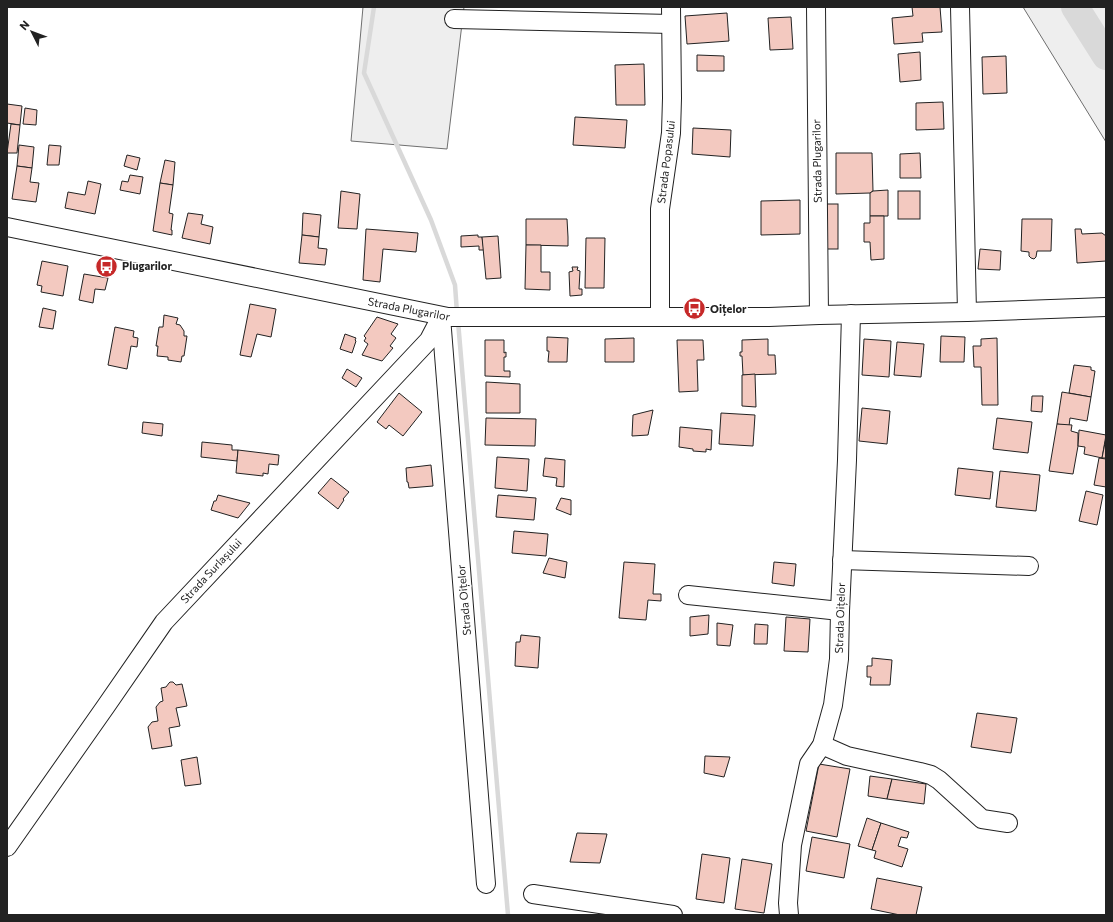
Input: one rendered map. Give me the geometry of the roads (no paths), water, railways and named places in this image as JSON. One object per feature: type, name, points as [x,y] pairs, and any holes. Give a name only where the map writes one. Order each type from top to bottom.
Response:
[{"type":"street","name":"Strada Plugarilor","points":[[816,7],[819,314]]},
{"type":"street","points":[[960,7],[967,312]]},
{"type":"street","points":[[454,19],[493,14],[671,16]]},
{"type":"street","name":"Strada Popasului","points":[[660,317],[660,208],[671,133],[671,16]]},
{"type":"street","name":"Strada Plugarilor","points":[[7,227],[444,317],[769,317],[819,314],[967,312],[1106,307]]},
{"type":"street","name":"Strada Oițelor","points":[[788,915],[792,845],[809,764],[822,744],[833,705],[839,660],[851,314]]},
{"type":"street","name":"Strada Surlașului","points":[[7,847],[164,622],[429,340],[444,317]]},
{"type":"street","name":"Strada Oițelor","points":[[444,317],[486,884]]},
{"type":"street","points":[[842,560],[1029,566]]},
{"type":"street","points":[[688,595],[840,611]]},
{"type":"street","points":[[822,744],[847,756],[931,775],[939,780],[982,819],[1008,823]]},
{"type":"street","points":[[533,894],[673,915]]},
{"type":"waterway","points":[[374,7],[364,73],[431,220],[455,285],[457,313]]},
{"type":"waterway","points":[[1075,7],[1106,56]]},
{"type":"waterway","points":[[458,321],[508,915]]},
{"type":"place","name":"Plugarilor","points":[[106,266]]},
{"type":"place","name":"Oițelor","points":[[695,309]]}]
